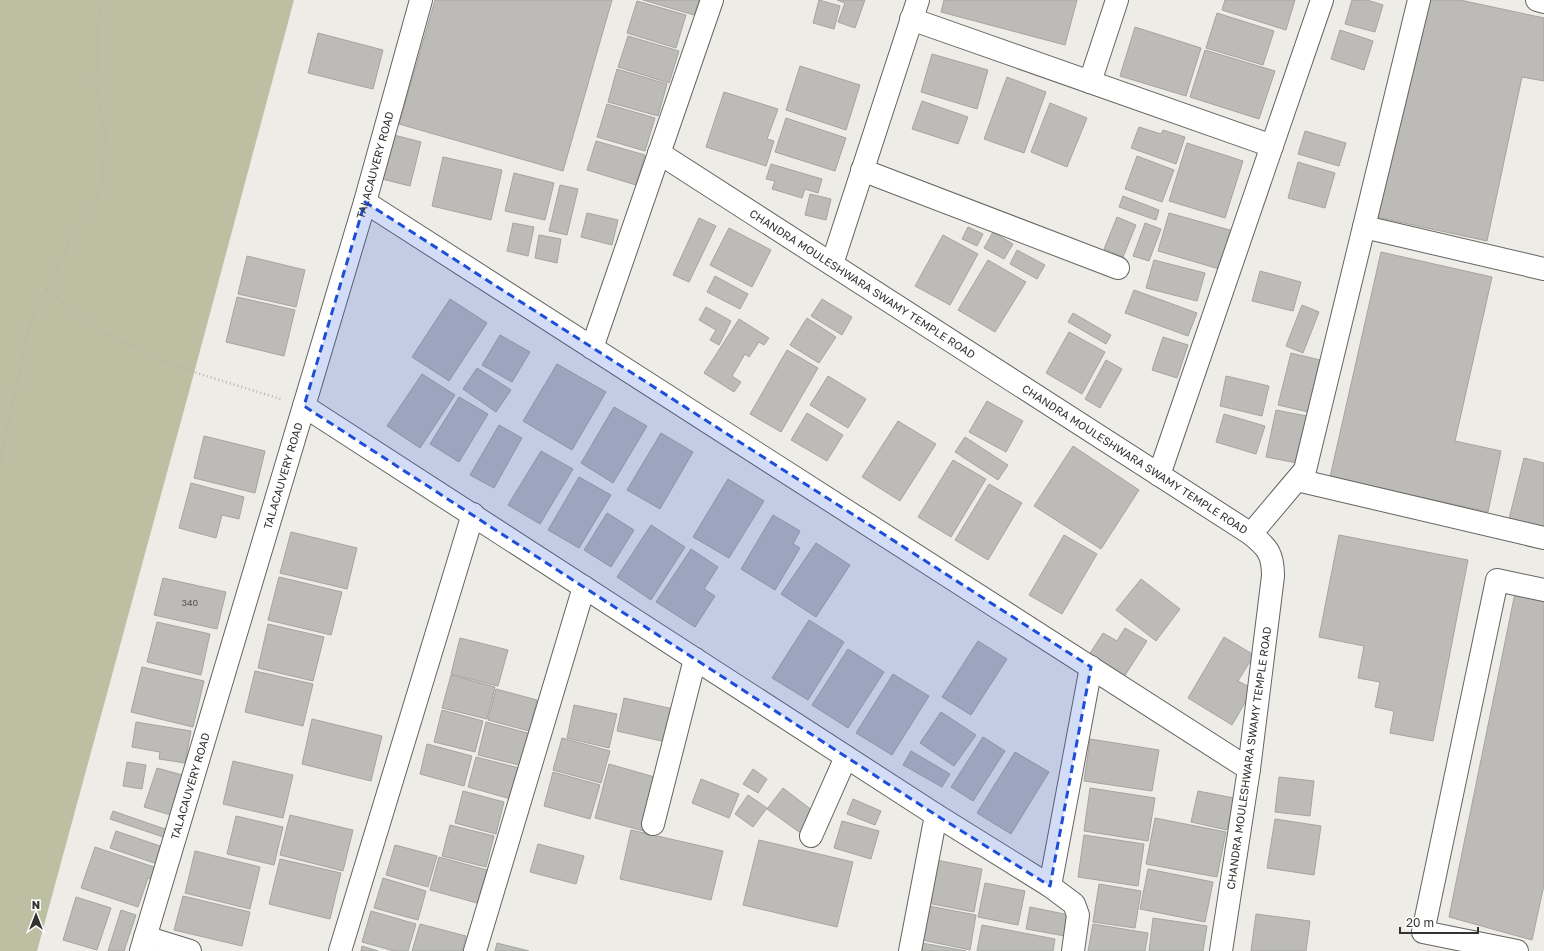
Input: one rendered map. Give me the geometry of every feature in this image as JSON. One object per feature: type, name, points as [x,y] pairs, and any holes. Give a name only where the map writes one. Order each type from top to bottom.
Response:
[{"type":"street","name":"TALACAUVERY ROAD","points":[[143,944],[365,202],[421,0]]},
{"type":"street","points":[[592,348],[712,0]]},
{"type":"street","points":[[1090,82],[1117,0]]},
{"type":"street","points":[[1159,475],[1322,0]]},
{"type":"street","points":[[1251,534],[1305,470],[1418,0]]},
{"type":"street","points":[[1537,0],[1544,2]]},
{"type":"street","points":[[832,264],[914,10],[1090,82],[1272,146]]},
{"type":"street","name":"CHANDRA MOULESHWARA SWAMY TEMPLE ROAD","points":[[659,153],[1251,534],[1265,546],[1270,553],[1272,559],[1273,576],[1249,769],[1221,951]]},
{"type":"street","points":[[862,170],[1118,268]]},
{"type":"street","points":[[365,202],[1249,769]]},
{"type":"street","points":[[1364,227],[1544,269]]},
{"type":"street","points":[[304,406],[936,815],[1070,899],[1074,904],[1078,915],[1073,951]]},
{"type":"street","points":[[1297,480],[1544,538]]},
{"type":"street","points":[[340,951],[473,514]]},
{"type":"street","points":[[1517,951],[1423,932],[1497,580],[1544,590]]},
{"type":"street","points":[[475,951],[584,587]]},
{"type":"street","points":[[653,824],[695,659]]},
{"type":"street","points":[[1050,886],[1091,667]]},
{"type":"street","points":[[811,836],[846,757]]},
{"type":"street","points":[[910,951],[936,815]]},
{"type":"street","points":[[143,944],[190,951]]},
{"type":"path","points":[[0,463],[29,326],[70,242],[102,189],[105,133],[96,86],[98,20],[102,0]]},
{"type":"path","points":[[47,289],[94,328],[174,366],[304,406]]},
{"type":"highlighted area","points":[[365,202],[1091,667],[1050,886],[936,815],[304,406]]},
{"type":"green space","points":[[0,0],[294,0],[37,951],[0,951]]},
{"type":"building","points":[[435,0],[612,0],[563,171],[399,124]]},
{"type":"building","points":[[643,0],[699,0],[694,15]]},
{"type":"building","points":[[819,0],[840,6],[834,29],[813,23]]},
{"type":"building","points":[[837,0],[865,0],[855,28],[838,22],[845,3]]},
{"type":"building","points":[[944,0],[1077,0],[1065,45],[941,12]]},
{"type":"building","points":[[1225,0],[1295,0],[1286,30],[1222,10]]},
{"type":"building","points":[[1352,0],[1367,0],[1383,5],[1375,32],[1345,24]]},
{"type":"building","points":[[1423,0],[1460,0],[1544,18],[1544,81],[1522,77],[1487,241],[1376,217]]},
{"type":"building","points":[[637,1],[686,15],[676,48],[627,33]]},
{"type":"building","points":[[1217,13],[1274,31],[1263,65],[1206,48]]},
{"type":"building","points":[[1135,27],[1201,48],[1186,96],[1120,76]]},
{"type":"building","points":[[1340,30],[1373,41],[1364,70],[1331,59]]},
{"type":"building","points":[[318,33],[383,50],[373,89],[308,73]]},
{"type":"building","points":[[628,36],[679,51],[669,83],[618,67]]},
{"type":"building","points":[[1205,50],[1275,71],[1259,119],[1190,97]]},
{"type":"building","points":[[932,54],[988,70],[977,109],[921,92]]},
{"type":"building","points":[[800,66],[860,85],[846,130],[786,110]]},
{"type":"building","points":[[617,69],[667,84],[658,116],[608,102]]},
{"type":"building","points":[[1007,77],[1046,92],[1024,153],[984,139]]},
{"type":"building","points":[[724,92],[778,109],[767,139],[774,141],[766,166],[706,147]]},
{"type":"building","points":[[922,101],[968,117],[958,144],[912,129]]},
{"type":"building","points":[[1050,103],[1087,118],[1067,167],[1031,152]]},
{"type":"building","points":[[607,104],[655,118],[645,151],[597,137]]},
{"type":"building","points":[[786,118],[846,138],[835,171],[775,152]]},
{"type":"building","points":[[1139,127],[1161,134],[1163,130],[1185,137],[1176,164],[1131,148]]},
{"type":"building","points":[[1305,131],[1346,143],[1339,166],[1298,154]]},
{"type":"building","points":[[394,135],[421,142],[410,186],[382,179]]},
{"type":"building","points":[[596,141],[645,155],[636,185],[587,170]]},
{"type":"building","points":[[1187,143],[1243,161],[1225,218],[1169,201]]},
{"type":"building","points":[[1137,156],[1174,170],[1162,202],[1125,189]]},
{"type":"building","points":[[443,157],[502,170],[491,220],[432,206]]},
{"type":"building","points":[[1298,162],[1335,173],[1325,208],[1288,198]]},
{"type":"building","points":[[771,164],[822,179],[818,193],[805,189],[802,198],[772,189],[775,181],[766,179]]},
{"type":"building","points":[[514,173],[554,183],[545,220],[505,211]]},
{"type":"building","points":[[560,185],[578,189],[567,235],[549,231]]},
{"type":"building","points":[[810,194],[831,199],[826,220],[805,215]]},
{"type":"building","points":[[1123,196],[1159,210],[1156,220],[1119,207]]},
{"type":"building","points":[[587,213],[618,220],[612,245],[581,237]]},
{"type":"building","points":[[1169,213],[1237,232],[1226,271],[1158,251]]},
{"type":"building","points":[[1117,217],[1136,225],[1123,257],[1104,249]]},
{"type":"building","points":[[699,218],[716,226],[689,282],[673,275]]},
{"type":"building","points":[[513,223],[534,227],[528,256],[507,251]]},
{"type":"building","points":[[1145,223],[1161,229],[1149,261],[1133,256]]},
{"type":"building","points":[[968,227],[983,234],[977,246],[962,239]]},
{"type":"building","points":[[729,228],[771,250],[752,287],[710,265]]},
{"type":"building","points":[[993,232],[1013,244],[1004,259],[984,248]]},
{"type":"building","points":[[539,235],[561,239],[557,263],[535,258]]},
{"type":"building","points":[[943,235],[978,254],[950,305],[915,286]]},
{"type":"building","points":[[1017,250],[1045,265],[1037,279],[1010,264]]},
{"type":"building","points":[[1381,252],[1492,277],[1455,441],[1501,451],[1488,512],[1330,477]]},
{"type":"building","points":[[247,256],[305,270],[296,307],[238,294]]},
{"type":"building","points":[[988,260],[1026,282],[995,332],[958,310]]},
{"type":"building","points":[[1154,260],[1205,273],[1197,301],[1146,288]]},
{"type":"building","points":[[1260,271],[1301,282],[1293,311],[1252,301]]},
{"type":"building","points":[[715,276],[748,294],[740,309],[707,292]]},
{"type":"building","points":[[1134,290],[1197,313],[1188,336],[1125,313]]},
{"type":"building","points":[[237,297],[295,310],[284,356],[226,342]]},
{"type":"building","points":[[450,299],[487,323],[449,381],[412,357]]},
{"type":"building","points":[[822,299],[852,317],[842,335],[811,316]]},
{"type":"building","points":[[1302,305],[1319,312],[1303,353],[1286,346]]},
{"type":"building","points":[[706,307],[731,321],[719,345],[710,340],[716,330],[699,320]]},
{"type":"building","points":[[1073,313],[1111,335],[1106,344],[1068,322]]},
{"type":"building","points":[[807,318],[836,337],[819,363],[790,345]]},
{"type":"building","points":[[739,319],[769,338],[764,345],[759,342],[749,357],[745,354],[732,376],[741,382],[734,392],[704,373]]},
{"type":"building","points":[[1069,332],[1105,352],[1082,394],[1046,373]]},
{"type":"building","points":[[500,335],[530,352],[512,382],[482,365]]},
{"type":"building","points":[[1163,337],[1188,345],[1177,378],[1152,370]]},
{"type":"building","points":[[787,350],[818,368],[781,432],[750,414]]},
{"type":"building","points":[[1291,353],[1320,360],[1308,412],[1278,405]]},
{"type":"building","points":[[1106,360],[1122,369],[1100,408],[1085,399]]},
{"type":"building","points":[[557,364],[606,392],[572,450],[523,421]]},
{"type":"building","points":[[477,368],[511,390],[496,412],[463,389]]},
{"type":"building","points":[[422,374],[455,395],[420,448],[387,426]]},
{"type":"building","points":[[828,376],[866,399],[848,428],[810,405]]},
{"type":"building","points":[[1226,376],[1269,386],[1262,416],[1220,406]]},
{"type":"building","points":[[459,397],[488,414],[459,462],[430,444]]},
{"type":"building","points":[[987,401],[1023,421],[1006,452],[969,432]]},
{"type":"building","points":[[614,407],[647,426],[613,483],[581,463]]},
{"type":"building","points":[[1276,410],[1312,417],[1302,464],[1266,457]]},
{"type":"building","points":[[807,413],[843,435],[827,461],[791,440]]},
{"type":"building","points":[[1224,414],[1265,426],[1256,454],[1216,442]]},
{"type":"building","points":[[898,421],[936,444],[900,501],[862,477]]},
{"type":"building","points":[[499,425],[522,438],[494,488],[470,475]]},
{"type":"building","points":[[661,433],[693,452],[660,509],[627,490]]},
{"type":"building","points":[[204,436],[265,451],[255,493],[194,478]]},
{"type":"building","points":[[965,437],[1008,465],[998,480],[955,452]]},
{"type":"building","points":[[1073,446],[1139,490],[1101,549],[1034,506]]},
{"type":"building","points":[[541,451],[573,469],[540,524],[508,505]]},
{"type":"building","points":[[1524,458],[1544,463],[1544,527],[1509,519]]},
{"type":"building","points":[[953,460],[986,479],[951,537],[918,517]]},
{"type":"building","points":[[579,477],[611,495],[579,548],[548,530]]},
{"type":"building","points":[[728,479],[764,501],[729,558],[693,537]]},
{"type":"building","points":[[191,483],[244,497],[239,519],[222,515],[216,538],[179,528]]},
{"type":"building","points":[[989,484],[1022,503],[988,560],[955,540]]},
{"type":"building","points":[[607,513],[634,530],[611,567],[584,550]]},
{"type":"building","points":[[773,515],[800,531],[793,544],[800,548],[775,590],[741,569]]},
{"type":"building","points":[[651,525],[685,547],[651,600],[617,577]]},
{"type":"building","points":[[291,532],[357,548],[347,589],[280,573]]},
{"type":"building","points":[[1064,535],[1097,554],[1062,614],[1029,595]]},
{"type":"building","points":[[1339,535],[1468,560],[1433,741],[1390,733],[1394,711],[1375,707],[1380,682],[1358,678],[1364,646],[1319,637]]},
{"type":"building","points":[[816,543],[850,565],[816,617],[781,594]]},
{"type":"building","points":[[691,549],[718,567],[704,589],[715,596],[695,627],[656,602]]},
{"type":"building","points":[[279,577],[342,592],[331,635],[268,620]]},
{"type":"building","points":[[163,578],[226,592],[217,629],[154,615]]},
{"type":"building","points":[[1141,579],[1180,609],[1156,641],[1116,610]]},
{"type":"building","points":[[1515,593],[1544,599],[1544,885],[1532,940],[1449,917]]},
{"type":"building","points":[[809,620],[844,642],[808,700],[772,678]]},
{"type":"building","points":[[157,622],[210,634],[201,675],[147,662]]},
{"type":"building","points":[[268,624],[324,637],[313,681],[258,668]]},
{"type":"building","points":[[1125,628],[1147,641],[1124,677],[1089,655],[1103,633],[1117,641]]},
{"type":"building","points":[[1224,637],[1254,655],[1238,681],[1253,689],[1232,725],[1188,698]]},
{"type":"building","points":[[460,638],[508,650],[498,686],[451,674]]},
{"type":"building","points":[[978,641],[1007,659],[971,715],[942,697]]},
{"type":"building","points":[[848,649],[884,672],[848,728],[812,705]]},
{"type":"building","points":[[142,667],[204,681],[193,727],[131,712]]},
{"type":"building","points":[[255,671],[313,684],[303,726],[245,712]]},
{"type":"building","points":[[893,674],[929,696],[892,755],[856,733]]},
{"type":"building","points":[[451,675],[495,687],[487,719],[442,708]]},
{"type":"building","points":[[496,689],[537,700],[529,731],[488,720]]},
{"type":"building","points":[[624,698],[673,709],[666,742],[617,731]]},
{"type":"building","points":[[574,705],[617,714],[609,748],[567,738]]},
{"type":"building","points":[[442,710],[483,721],[475,752],[434,742]]},
{"type":"building","points":[[941,712],[976,735],[954,766],[920,743]]},
{"type":"building","points":[[312,719],[382,736],[371,781],[302,764]]},
{"type":"building","points":[[136,722],[191,731],[185,763],[159,759],[160,752],[132,747]]},
{"type":"building","points":[[486,722],[531,734],[523,766],[478,755]]},
{"type":"building","points":[[983,737],[1005,751],[973,801],[951,787]]},
{"type":"building","points":[[562,738],[610,751],[601,783],[553,770]]},
{"type":"building","points":[[1090,739],[1159,750],[1152,791],[1084,781]]},
{"type":"building","points":[[427,744],[472,756],[464,786],[420,774]]},
{"type":"building","points":[[911,751],[950,774],[942,787],[903,765]]},
{"type":"building","points":[[1015,752],[1049,772],[1011,834],[977,813]]},
{"type":"building","points":[[476,757],[519,768],[511,799],[468,787]]},
{"type":"building","points":[[233,761],[293,775],[283,818],[223,804]]},
{"type":"building","points":[[127,762],[146,765],[142,789],[123,786]]},
{"type":"building","points":[[609,764],[658,778],[644,831],[595,818]]},
{"type":"building","points":[[157,768],[186,776],[174,816],[144,807]]},
{"type":"building","points":[[753,769],[767,779],[758,793],[743,784]]},
{"type":"building","points":[[553,772],[600,785],[590,819],[544,806]]},
{"type":"building","points":[[1279,777],[1314,781],[1310,816],[1275,812]]},
{"type":"building","points":[[701,779],[739,794],[729,818],[692,803]]},
{"type":"building","points":[[783,788],[817,814],[802,834],[767,809]]},
{"type":"building","points":[[1090,788],[1155,798],[1148,841],[1084,831]]},
{"type":"building","points":[[463,791],[504,802],[496,834],[455,823]]},
{"type":"building","points":[[1198,791],[1234,798],[1227,830],[1191,822]]},
{"type":"building","points":[[748,795],[767,808],[753,827],[735,814]]},
{"type":"building","points":[[853,799],[881,811],[875,825],[847,814]]},
{"type":"building","points":[[113,811],[168,830],[166,838],[110,819]]},
{"type":"building","points":[[290,815],[353,830],[343,871],[280,855]]},
{"type":"building","points":[[236,816],[283,827],[274,865],[227,854]]},
{"type":"building","points":[[1155,818],[1226,832],[1217,877],[1146,864]]},
{"type":"building","points":[[1275,819],[1321,826],[1314,875],[1267,868]]},
{"type":"building","points":[[842,821],[879,831],[871,859],[834,848]]},
{"type":"building","points":[[450,825],[494,836],[486,867],[442,856]]},
{"type":"building","points":[[631,830],[723,851],[711,900],[620,879]]},
{"type":"building","points":[[116,831],[166,848],[160,865],[110,848]]},
{"type":"building","points":[[1084,835],[1144,844],[1138,886],[1078,877]]},
{"type":"building","points":[[759,840],[853,862],[837,927],[743,905]]},
{"type":"building","points":[[538,844],[584,856],[576,884],[530,872]]},
{"type":"building","points":[[395,845],[437,856],[428,887],[386,875]]},
{"type":"building","points":[[95,847],[157,868],[153,880],[148,878],[138,907],[81,888]]},
{"type":"building","points":[[195,851],[260,867],[250,909],[185,893]]},
{"type":"building","points":[[439,857],[487,870],[477,903],[430,890]]},
{"type":"building","points":[[280,859],[341,873],[330,919],[269,904]]},
{"type":"building","points":[[936,860],[982,869],[974,912],[927,903]]},
{"type":"building","points":[[1148,869],[1213,882],[1205,922],[1140,909]]},
{"type":"building","points":[[383,878],[426,891],[418,920],[374,908]]},
{"type":"building","points":[[985,883],[1025,891],[1018,925],[978,917]]},
{"type":"building","points":[[1099,884],[1141,891],[1135,928],[1093,922]]},
{"type":"building","points":[[183,896],[250,912],[242,946],[174,930]]},
{"type":"building","points":[[76,897],[111,908],[97,950],[63,940]]},
{"type":"building","points":[[929,906],[976,915],[970,950],[922,940]]},
{"type":"building","points":[[1030,907],[1069,915],[1065,936],[1026,929]]},
{"type":"building","points":[[121,910],[136,915],[124,951],[108,951]]},
{"type":"building","points":[[371,911],[416,924],[408,951],[394,951],[362,942]]},
{"type":"building","points":[[1256,914],[1310,921],[1306,951],[1251,951]]},
{"type":"building","points":[[1153,918],[1207,926],[1203,951],[1149,951]]},
{"type":"building","points":[[420,924],[466,936],[462,951],[412,951]]},
{"type":"building","points":[[1093,924],[1148,933],[1145,951],[1088,951]]},
{"type":"building","points":[[982,925],[1055,939],[1053,951],[977,951]]},
{"type":"building","points":[[497,943],[529,951],[495,951]]},
{"type":"building","points":[[922,943],[966,951],[920,951]]},
{"type":"building","points":[[362,946],[378,951],[361,951]]}]
